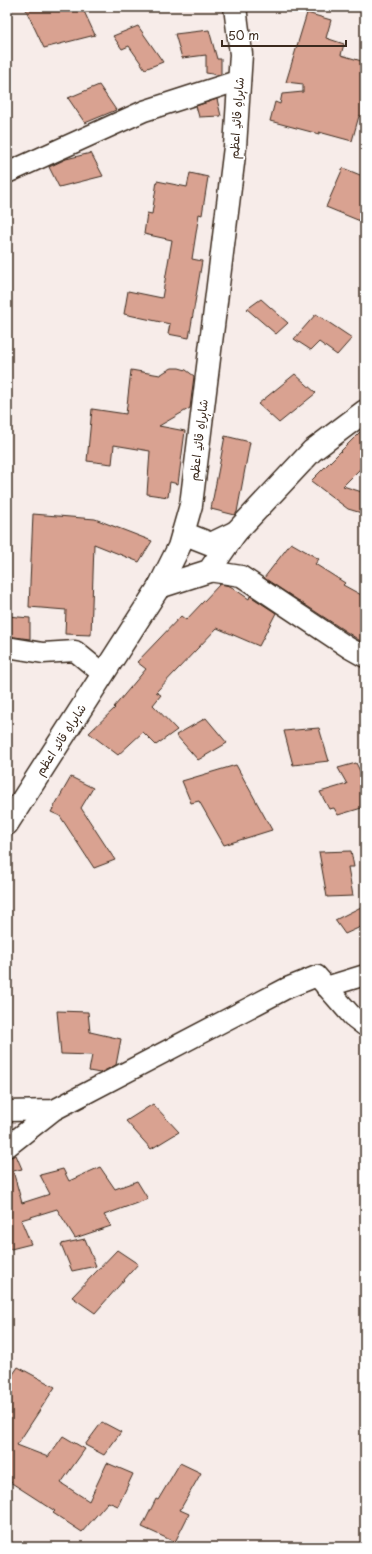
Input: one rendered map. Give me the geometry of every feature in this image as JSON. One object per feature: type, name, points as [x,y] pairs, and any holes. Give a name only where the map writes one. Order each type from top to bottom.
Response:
[{"type":"main road","name":"شاہراہِ قائدِ اعظم","points":[[7,824],[159,587],[179,547],[183,533],[191,504],[236,147],[241,54],[235,7]]},
{"type":"main road","points":[[159,587],[209,570],[236,532],[312,451],[365,411]]},
{"type":"main road","points":[[183,533],[211,544],[236,532]]},
{"type":"street","points":[[7,173],[144,111],[240,80]]},
{"type":"street","points":[[209,570],[241,576],[349,648],[365,657]]},
{"type":"street","points":[[7,648],[43,653],[75,651],[103,674]]},
{"type":"street","points":[[326,987],[365,975]]},
{"type":"street","points":[[7,1147],[54,1110],[287,988],[317,976],[352,1016],[365,1026]]},
{"type":"street","points":[[7,1111],[54,1110]]},
{"type":"building","points":[[38,7],[82,7],[95,35],[44,48],[26,10]]},
{"type":"building","points":[[307,13],[331,20],[326,38],[344,44],[341,55],[365,62],[365,117],[359,116],[352,141],[270,121],[275,102],[280,104],[282,94],[303,92],[303,84],[286,82]]},
{"type":"building","points":[[138,26],[163,62],[145,69],[129,46],[122,49],[113,36]]},
{"type":"building","points":[[209,30],[217,59],[221,59],[221,74],[219,75],[206,73],[206,55],[182,58],[175,34]]},
{"type":"building","points":[[99,85],[116,110],[85,123],[68,98]]},
{"type":"building","points":[[217,99],[221,116],[199,117],[196,106]]},
{"type":"building","points":[[91,153],[103,176],[59,187],[49,167],[66,159]]},
{"type":"building","points":[[343,168],[365,177],[365,223],[326,207]]},
{"type":"building","points":[[190,173],[208,177],[202,215],[199,214],[192,259],[202,261],[189,338],[168,334],[170,324],[124,314],[128,291],[162,298],[172,240],[144,234],[147,213],[152,214],[157,181],[187,187]]},
{"type":"building","points":[[261,299],[288,323],[276,334],[247,309]]},
{"type":"building","points":[[316,314],[352,338],[337,355],[319,342],[311,350],[294,339]]},
{"type":"building","points":[[172,368],[186,370],[194,376],[190,408],[159,426],[185,431],[178,484],[170,482],[168,497],[147,494],[150,451],[114,445],[112,464],[87,461],[92,409],[126,414],[131,370],[160,375]]},
{"type":"building","points":[[295,374],[316,393],[279,423],[258,404]]},
{"type":"building","points":[[365,427],[365,464],[343,486],[365,493],[365,514],[348,509],[311,481]]},
{"type":"building","points":[[225,436],[250,442],[237,512],[235,515],[211,509]]},
{"type":"building","points":[[33,514],[95,519],[152,541],[139,562],[94,544],[91,635],[65,634],[66,610],[29,607]]},
{"type":"building","points":[[291,543],[319,559],[315,564],[345,583],[343,585],[365,597],[365,644],[264,578]]},
{"type":"building","points":[[220,584],[230,586],[249,599],[250,596],[276,613],[259,646],[217,628],[156,692],[161,695],[153,705],[177,730],[156,745],[143,732],[118,755],[89,733],[115,708],[114,707],[146,669],[137,662],[181,616],[186,620]]},
{"type":"building","points":[[7,616],[30,618],[30,639],[7,636]]},
{"type":"building","points":[[206,718],[227,743],[198,760],[176,735]]},
{"type":"building","points":[[319,728],[329,761],[293,765],[284,731]]},
{"type":"building","points":[[356,763],[365,781],[365,807],[338,815],[334,808],[329,809],[320,792],[347,784],[338,768]]},
{"type":"building","points":[[236,765],[272,830],[224,845],[199,801],[191,803],[182,781]]},
{"type":"building","points":[[71,777],[93,788],[81,808],[115,860],[94,868],[60,816],[51,812]]},
{"type":"building","points":[[351,851],[354,867],[348,867],[353,896],[327,897],[319,852]]},
{"type":"building","points":[[365,905],[365,925],[345,934],[335,920]]},
{"type":"building","points":[[57,1011],[88,1012],[90,1032],[121,1039],[116,1065],[100,1073],[89,1071],[92,1055],[61,1054]]},
{"type":"building","points":[[153,1104],[179,1132],[151,1149],[126,1121]]},
{"type":"building","points":[[16,1155],[22,1169],[13,1171],[22,1203],[50,1194],[40,1175],[63,1169],[69,1181],[100,1167],[115,1189],[137,1181],[148,1199],[104,1215],[111,1226],[75,1238],[57,1209],[21,1220],[31,1244],[7,1250],[7,1158]]},
{"type":"building","points":[[85,1239],[96,1266],[72,1271],[61,1244]]},
{"type":"building","points":[[117,1250],[138,1264],[95,1313],[72,1297]]},
{"type":"building","points":[[18,1367],[55,1387],[17,1445],[48,1457],[63,1436],[85,1449],[61,1483],[89,1501],[107,1463],[133,1474],[118,1506],[108,1502],[82,1532],[53,1513],[55,1511],[7,1480],[7,1383]]},
{"type":"building","points":[[102,1422],[121,1432],[104,1455],[85,1445]]},
{"type":"building","points":[[180,1463],[201,1473],[180,1510],[189,1514],[175,1542],[142,1527],[156,1499],[158,1500]]}]
